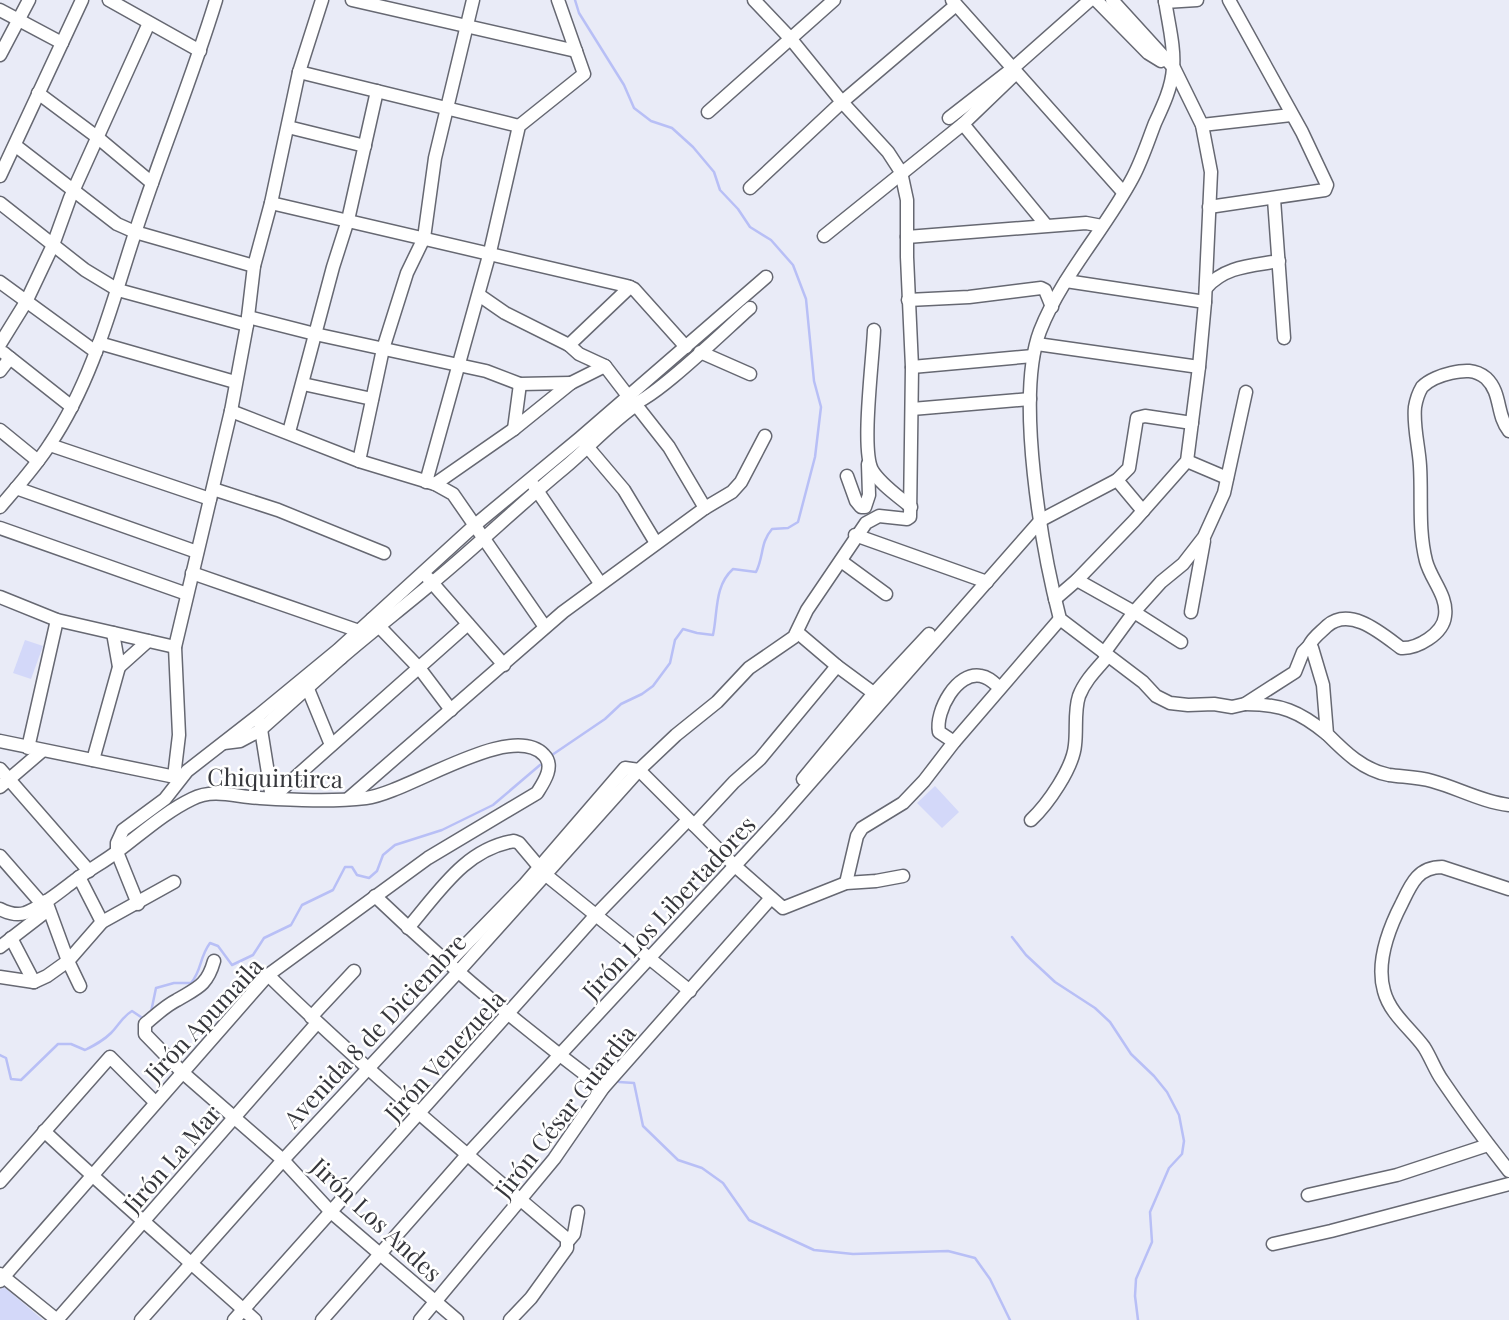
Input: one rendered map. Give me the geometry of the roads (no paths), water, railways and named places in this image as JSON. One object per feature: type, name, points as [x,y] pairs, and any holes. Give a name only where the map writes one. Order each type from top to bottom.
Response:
[{"type":"street","points":[[0,55],[29,0]]},
{"type":"street","points":[[0,176],[4,158],[16,146],[82,0]]},
{"type":"street","points":[[109,0],[200,51]]},
{"type":"street","points":[[0,506],[50,445],[72,407],[98,348],[135,232],[216,0]]},
{"type":"street","points":[[177,778],[175,647],[231,411],[254,266],[271,203],[299,72],[322,0]]},
{"type":"street","points":[[352,0],[576,51]]},
{"type":"street","points":[[359,461],[383,349],[407,273],[424,237],[435,158],[473,0]]},
{"type":"street","points":[[430,483],[458,365],[490,253],[519,126],[584,74],[558,0]]},
{"type":"street","points":[[542,870],[676,735],[717,702],[749,668],[794,637],[807,610],[841,561],[855,535],[866,523],[879,516],[907,519],[911,513],[912,367],[907,200],[901,172],[888,152],[754,0]]},
{"type":"street","points":[[708,112],[834,0]]},
{"type":"street","points":[[824,236],[963,124],[1014,71],[1090,0]]},
{"type":"street","points":[[1096,0],[1148,53],[1174,68]]},
{"type":"street","points":[[1055,599],[1077,580],[1143,511],[1187,461],[1199,367],[1206,288],[1211,172],[1202,125],[1174,68],[1112,0]]},
{"type":"street","points":[[1197,0],[1165,1],[1174,68],[1165,101],[1133,177],[1066,281],[1052,307],[1035,350],[1030,399],[1034,463],[1041,520],[1060,619],[1143,682],[1156,696],[1170,703],[1232,707],[1270,704],[1283,707],[1313,722],[1361,764],[1380,773],[1433,781],[1493,803],[1509,806]]},
{"type":"street","points":[[1209,207],[1325,190],[1327,185],[1302,132],[1229,0]]},
{"type":"street","points":[[750,188],[954,2],[1123,192]]},
{"type":"street","points":[[0,10],[62,43]]},
{"type":"street","points":[[0,344],[26,302],[53,245],[97,137],[149,23]]},
{"type":"street","points":[[949,118],[1014,71]]},
{"type":"street","points":[[299,72],[519,126]]},
{"type":"street","points":[[289,432],[348,220],[377,91]]},
{"type":"street","points":[[38,93],[152,183]]},
{"type":"street","points":[[1202,125],[1291,115]]},
{"type":"street","points":[[963,124],[1046,225]]},
{"type":"street","points":[[288,127],[365,146]]},
{"type":"street","points":[[16,146],[117,223],[135,232],[254,266]]},
{"type":"street","points":[[1274,199],[1284,338]]},
{"type":"street","points":[[0,203],[85,270],[118,290],[247,321],[486,370],[520,384],[571,383]]},
{"type":"street","points":[[271,203],[630,287],[686,347]]},
{"type":"street","points":[[907,237],[1046,225],[1086,223],[1102,226]]},
{"type":"street","points":[[1206,288],[1215,277],[1224,272],[1279,261]]},
{"type":"street","points":[[585,443],[686,347],[766,277]]},
{"type":"street","points":[[1066,281],[1205,302]]},
{"type":"street","points":[[0,282],[98,348],[235,382]]},
{"type":"street","points":[[569,345],[630,287]]},
{"type":"street","points":[[908,300],[969,297],[1041,288],[1045,290],[1052,307]]},
{"type":"street","points":[[479,295],[505,313],[605,366],[628,402],[669,447],[705,508]]},
{"type":"street","points":[[138,904],[117,852],[117,843],[123,830],[165,799],[177,778],[340,654],[475,525],[533,485],[620,417],[628,402],[700,352],[750,308]]},
{"type":"street","points":[[847,476],[856,501],[861,507],[865,507],[869,495],[867,437],[874,330]]},
{"type":"street","points":[[0,349],[72,407]]},
{"type":"street","points":[[912,367],[1035,350],[1199,367]]},
{"type":"street","points":[[700,352],[750,374]]},
{"type":"street","points":[[0,371],[10,358]]},
{"type":"street","points":[[430,483],[513,429],[571,383],[605,366]]},
{"type":"street","points":[[1244,704],[1294,672],[1303,652],[1315,636],[1332,622],[1342,618],[1359,621],[1401,648],[1414,647],[1443,624],[1443,598],[1427,565],[1420,536],[1420,465],[1415,407],[1423,387],[1432,380],[1458,371],[1479,373],[1493,387],[1498,397],[1501,418],[1509,430]]},
{"type":"street","points":[[303,384],[372,399]]},
{"type":"street","points":[[513,429],[520,384]]},
{"type":"street","points":[[1031,820],[1044,807],[1069,763],[1075,746],[1076,712],[1084,686],[1135,612],[1161,582],[1183,564],[1204,537],[1224,493],[1245,393]]},
{"type":"street","points":[[912,410],[1030,399]]},
{"type":"street","points":[[231,411],[359,461],[430,483],[453,494],[545,626]]},
{"type":"street","points":[[1041,520],[1117,480],[1129,468],[1137,418],[1144,416],[1192,422]]},
{"type":"street","points":[[0,430],[38,461]]},
{"type":"street","points":[[348,800],[545,626],[600,583],[705,508],[732,492],[741,482],[765,436]]},
{"type":"street","points":[[585,443],[624,490],[656,543]]},
{"type":"street","points":[[50,445],[212,494],[278,510],[384,553]]},
{"type":"street","points":[[868,460],[878,478],[911,507]]},
{"type":"street","points":[[1187,461],[1227,478]]},
{"type":"street","points":[[1117,480],[1143,511]]},
{"type":"street","points":[[224,743],[240,741],[261,730],[308,689],[359,631],[432,583],[533,485]]},
{"type":"street","points":[[533,485],[600,583]]},
{"type":"street","points":[[16,488],[197,552]]},
{"type":"street","name":"Jirón Los Libertadores","points":[[322,1320],[467,1155],[789,807],[878,696],[982,581],[1008,559],[1041,520]]},
{"type":"street","points":[[0,528],[187,594]]},
{"type":"street","points":[[855,535],[982,581]]},
{"type":"street","points":[[1191,612],[1204,537]]},
{"type":"street","points":[[841,561],[886,594]]},
{"type":"street","points":[[423,572],[504,665]]},
{"type":"street","points":[[192,573],[359,631]]},
{"type":"street","points":[[1077,580],[1135,612],[1181,642]]},
{"type":"street","points":[[1,601],[57,620],[175,647]]},
{"type":"street","points":[[846,883],[856,836],[862,828],[902,803],[924,781],[1060,619]]},
{"type":"street","points":[[28,748],[57,620]]},
{"type":"street","points":[[375,622],[420,669],[451,710]]},
{"type":"street","points":[[272,798],[468,624]]},
{"type":"street","points":[[797,632],[878,696]]},
{"type":"street","points":[[93,760],[119,667],[113,633]]},
{"type":"street","points":[[119,667],[148,641]]},
{"type":"street","points":[[1309,646],[1323,685],[1327,734]]},
{"type":"street","name":"Jirón Venezuela","points":[[234,1320],[595,915],[760,759],[837,666]]},
{"type":"street","points":[[954,742],[939,732],[937,722],[941,709],[962,680],[968,676],[983,676],[1000,688]]},
{"type":"street","points":[[308,689],[331,745]]},
{"type":"street","points":[[259,715],[272,798]]},
{"type":"street","points":[[0,741],[177,778]]},
{"type":"street","name":"Chiquintirca","points":[[0,909],[13,914],[45,905],[139,833],[188,801],[206,793],[348,800],[379,796],[504,746],[521,744],[534,747]]},
{"type":"street","name":"Jirón Apumaila","points":[[1,1277],[268,975],[428,858],[537,793],[546,779],[549,762],[534,747]]},
{"type":"street","points":[[5,783],[42,751]]},
{"type":"street","points":[[0,769],[5,783],[84,874],[102,922]]},
{"type":"street","points":[[639,771],[735,866],[782,908],[788,908],[846,883],[903,876]]},
{"type":"street","points":[[408,928],[468,859],[482,851],[514,841],[519,843],[542,870],[690,991]]},
{"type":"street","points":[[0,856],[45,905],[80,986]]},
{"type":"street","points":[[1509,889],[1442,867],[1432,867],[1419,874],[1393,920],[1381,976],[1384,992],[1396,1014],[1426,1050],[1444,1083],[1509,1171]]},
{"type":"street","name":"Avenida 8 de Diciembre","points":[[141,1320],[368,1067],[525,884],[542,870]]},
{"type":"street","points":[[0,977],[34,982],[68,961],[102,922],[174,882]]},
{"type":"street","points":[[375,896],[508,1015],[603,1088]]},
{"type":"street","name":"Jirón César Guardia","points":[[420,1320],[522,1201],[603,1088],[771,898]]},
{"type":"street","points":[[0,947],[45,905]]},
{"type":"street","points":[[11,939],[34,982]]},
{"type":"street","name":"Jirón Los Andes","points":[[214,961],[208,978],[202,985],[145,1024],[145,1034],[182,1072],[283,1160],[331,1212],[457,1320]]},
{"type":"street","name":"Jirón La Mar","points":[[57,1320],[233,1118],[354,971]]},
{"type":"street","points":[[268,975],[418,1114],[522,1201],[568,1244]]},
{"type":"street","points":[[0,1182],[110,1057],[155,1102]]},
{"type":"street","points":[[44,1131],[92,1177],[255,1320]]},
{"type":"street","points":[[1308,1195],[1397,1175],[1488,1145]]},
{"type":"street","points":[[1273,1244],[1509,1184]]},
{"type":"street","points":[[510,1320],[531,1298],[568,1244],[574,1234],[578,1212]]},
{"type":"street","points":[[1,1277],[57,1320]]},
{"type":"waterway","points":[[552,755],[605,719],[621,704],[653,686],[670,663],[675,640],[683,629],[713,635],[720,591],[727,576],[733,569],[756,572],[766,539],[772,529],[788,528],[798,522],[815,457],[821,407],[814,381],[806,299],[793,265],[771,240],[750,227],[720,190],[714,172],[693,147],[672,128],[651,121],[634,108],[624,85],[579,13],[575,0]]},
{"type":"waterway","points":[[151,1012],[156,988],[174,983],[191,983],[210,943],[218,946],[232,965],[253,955],[264,938],[291,925],[302,905],[333,890],[345,867],[352,867],[357,875],[369,878],[377,871],[383,855],[395,845],[442,830],[493,805],[540,765]]},
{"type":"waterway","points":[[1012,937],[1026,955],[1055,982],[1095,1008],[1110,1022],[1131,1054],[1167,1092],[1179,1115],[1184,1141],[1182,1154],[1169,1168],[1150,1212],[1152,1242],[1136,1279],[1138,1320]]},
{"type":"waterway","points":[[0,1055],[6,1058],[11,1079],[21,1080],[58,1044],[71,1044],[85,1050],[108,1036],[132,1011],[144,1019]]},
{"type":"waterway","points":[[619,1082],[634,1083],[643,1126],[678,1160],[702,1168],[723,1183],[749,1220],[814,1250],[853,1254],[948,1251],[975,1258],[990,1279],[1010,1320]]}]
